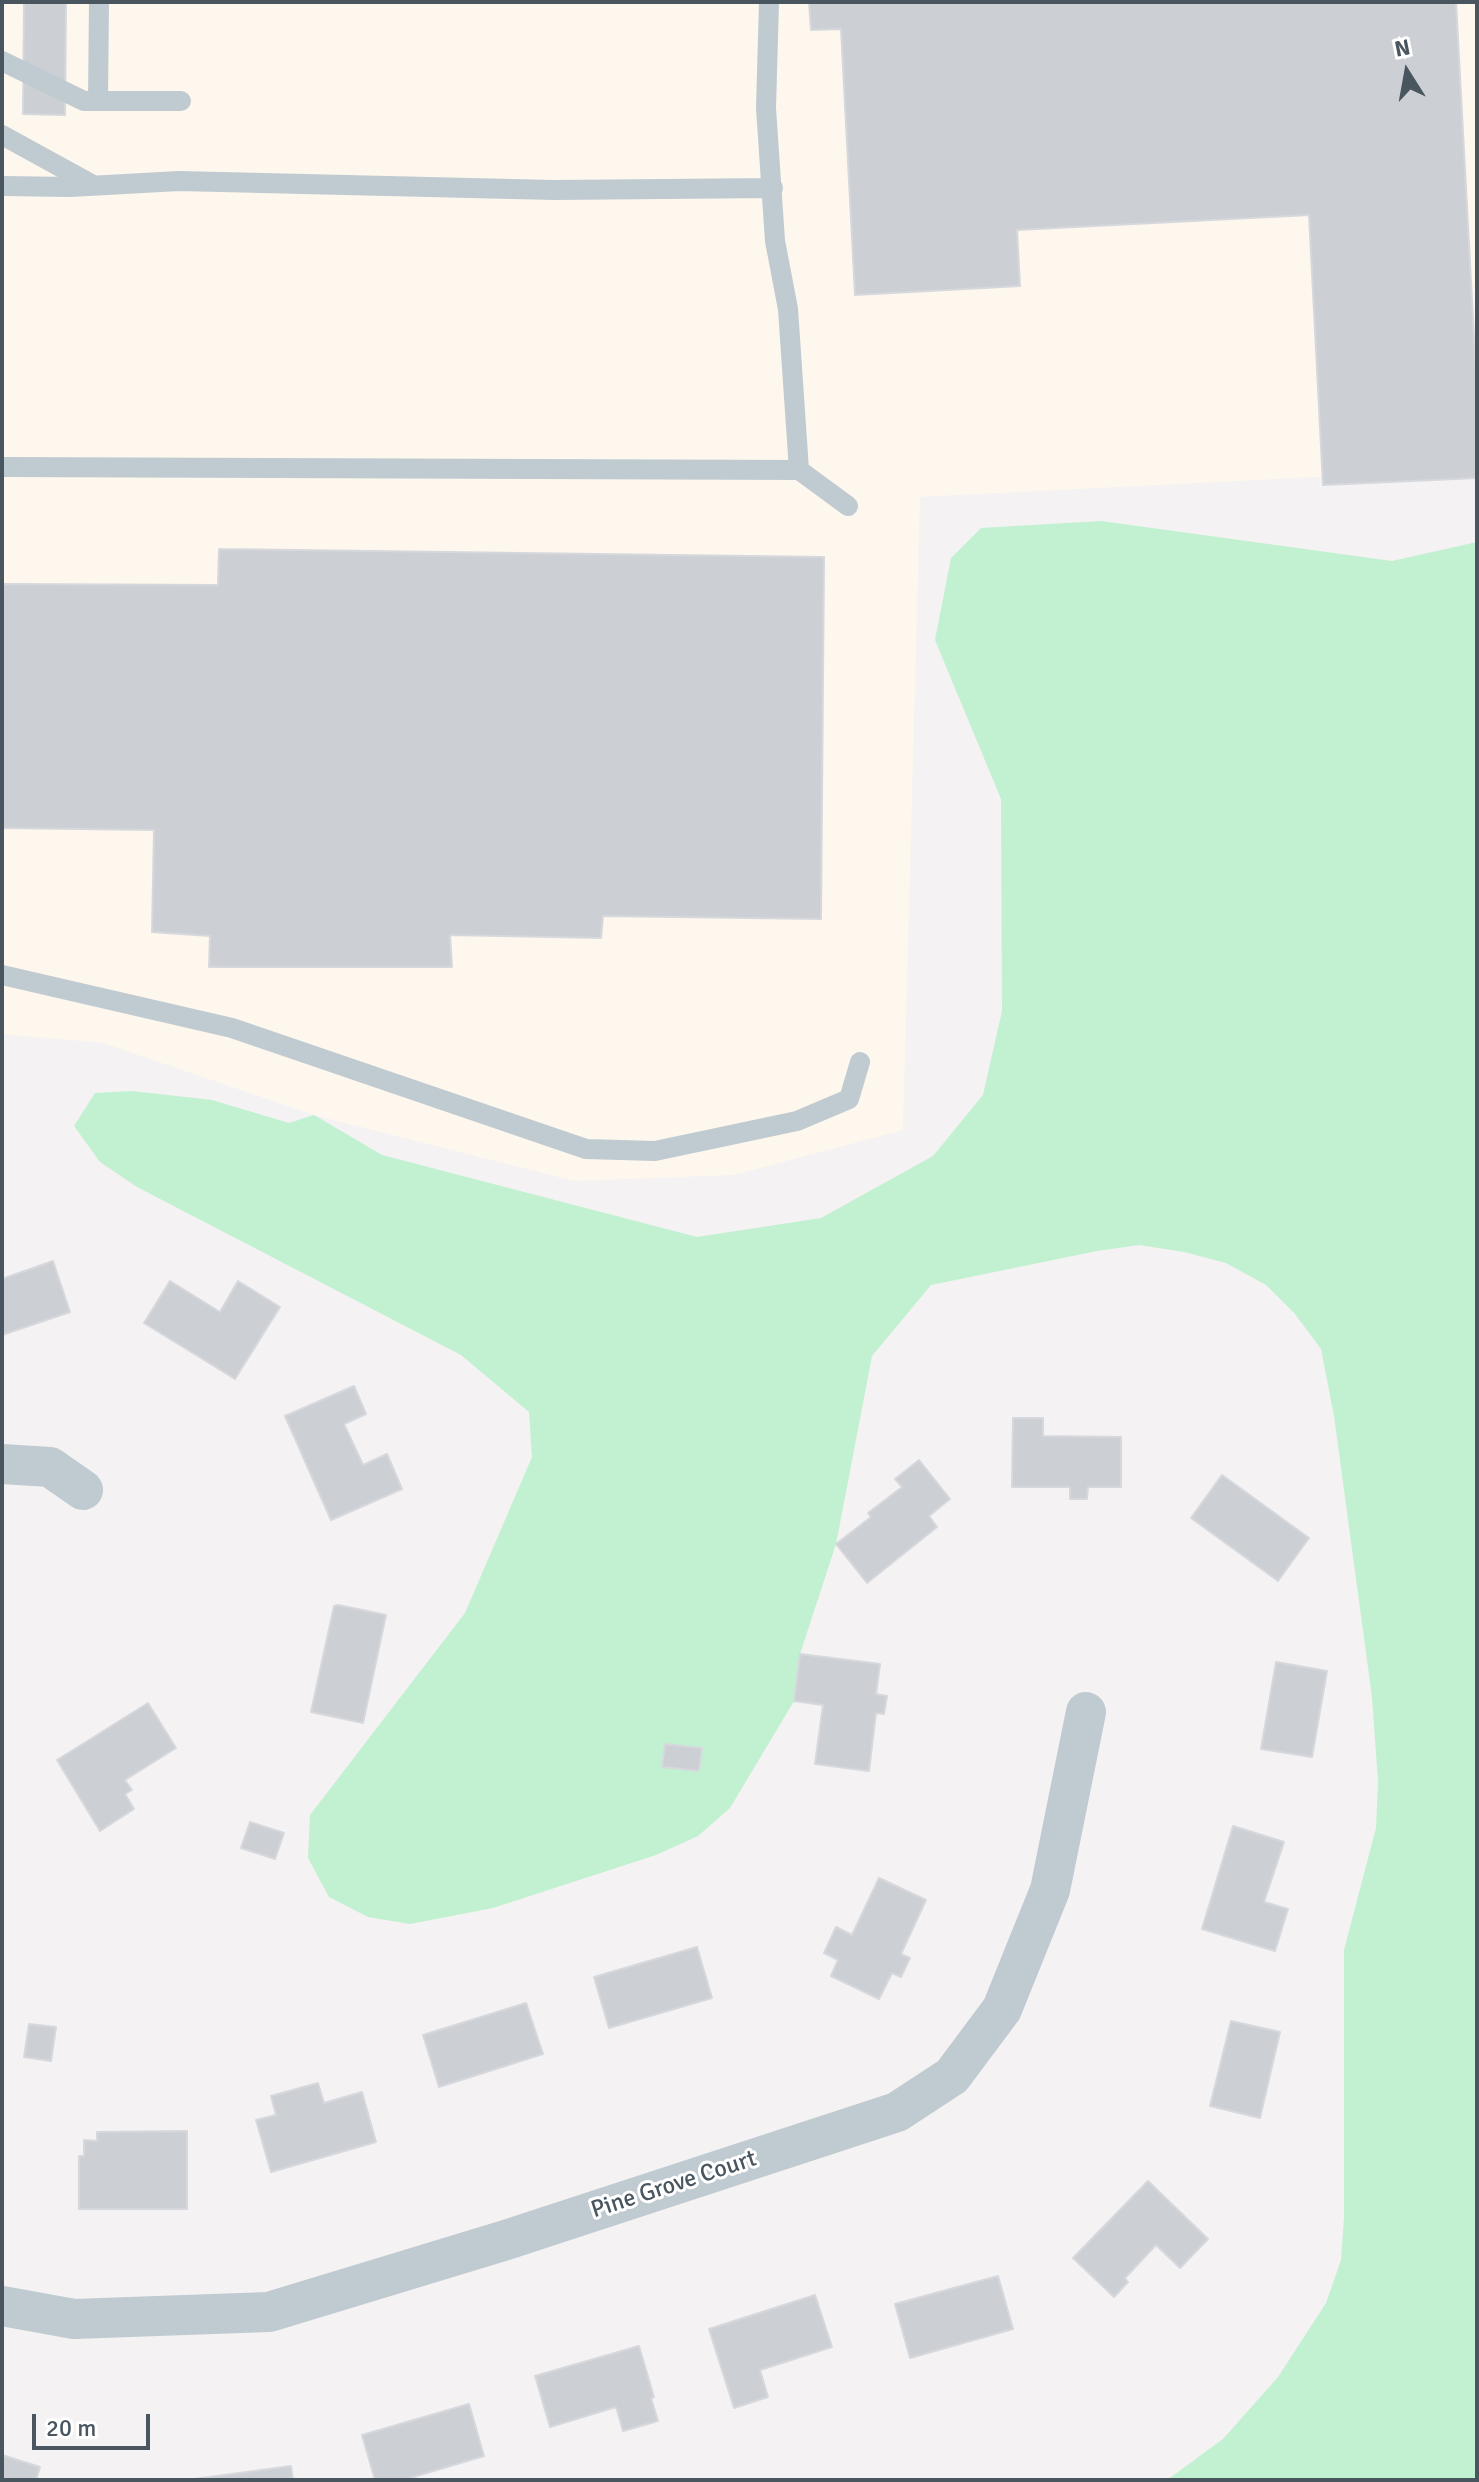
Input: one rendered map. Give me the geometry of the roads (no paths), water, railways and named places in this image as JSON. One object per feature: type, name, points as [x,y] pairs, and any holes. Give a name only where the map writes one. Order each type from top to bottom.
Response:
[{"type":"street","points":[[2,1464],[50,1467],[83,1490]]},
{"type":"street","name":"Pine Grove Court","points":[[2,2306],[74,2319],[269,2312],[506,2240],[897,2112],[952,2076],[1002,2009],[1050,1890],[1086,1712]]},
{"type":"lane","points":[[98,101],[99,2]]},
{"type":"lane","points":[[769,2],[766,108],[775,241],[788,309],[799,470]]},
{"type":"lane","points":[[2,61],[84,101],[181,101]]},
{"type":"lane","points":[[2,135],[93,185]]},
{"type":"lane","points":[[2,186],[179,181],[554,190],[773,188]]},
{"type":"lane","points":[[2,467],[799,470],[848,506]]},
{"type":"lane","points":[[2,975],[232,1028],[586,1149],[655,1151],[797,1121],[849,1099],[860,1062]]}]
